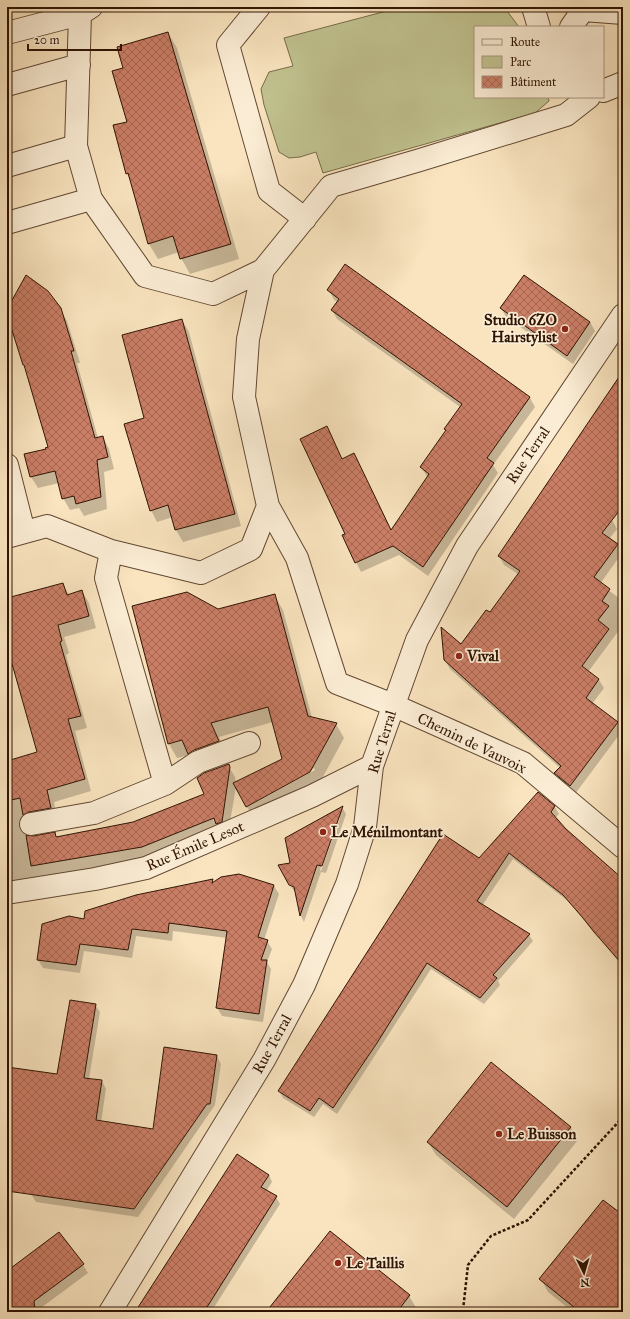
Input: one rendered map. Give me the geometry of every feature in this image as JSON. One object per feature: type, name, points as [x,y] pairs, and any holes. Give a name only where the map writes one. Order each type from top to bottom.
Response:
[{"type":"street","points":[[259,7],[228,44],[270,191],[305,219]]},
{"type":"street","points":[[533,7],[539,26]]},
{"type":"street","points":[[7,33],[86,11],[79,65],[76,146],[91,199],[144,276],[213,294],[263,270],[331,186],[427,158],[587,98]]},
{"type":"street","points":[[577,15],[623,15]]},
{"type":"street","points":[[7,85],[79,65]]},
{"type":"street","points":[[604,91],[623,83]]},
{"type":"street","points":[[7,166],[76,146]]},
{"type":"street","points":[[7,223],[91,199]]},
{"type":"street","points":[[7,465],[16,534],[47,526],[111,551],[200,573],[251,549],[268,506],[244,397],[248,339],[263,270]]},
{"type":"street","name":"Rue Terral","points":[[110,1312],[264,1060],[304,985],[347,884],[365,827],[372,766],[417,640],[467,546],[623,315]]},
{"type":"street","name":"Chemin de Vauvoix","points":[[268,506],[297,558],[337,683],[393,705],[523,764],[623,846]]},
{"type":"street","points":[[111,551],[106,578],[165,784]]},
{"type":"street","points":[[31,824],[94,813],[165,784],[198,762],[249,743]]},
{"type":"street","name":"Rue Émile Lesot","points":[[7,893],[95,879],[146,868],[312,796],[372,766]]},
{"type":"path","points":[[457,1312],[465,1311],[468,1265],[491,1236],[528,1220],[623,1117]]},
{"type":"green space","points":[[402,7],[504,7],[518,26],[474,26],[474,98],[548,98],[549,101],[535,113],[323,173],[316,152],[300,157],[289,158],[279,152],[264,105],[261,89],[269,72],[293,66],[284,38]]},
{"type":"building","points":[[168,32],[231,244],[180,259],[173,236],[148,244],[128,173],[126,174],[113,125],[127,122],[112,71],[123,68],[117,47]]},
{"type":"building","points":[[345,264],[530,397],[487,458],[494,463],[423,567],[393,546],[355,563],[342,535],[345,534],[300,439],[327,426],[342,459],[354,453],[391,530],[429,474],[420,467],[462,404],[331,310],[339,299],[327,290]]},
{"type":"building","points":[[26,275],[48,291],[61,308],[74,351],[71,351],[95,438],[103,436],[108,457],[97,460],[101,497],[76,504],[74,496],[62,499],[55,471],[30,477],[24,454],[46,449],[45,448],[48,447],[24,365],[10,324],[11,302]]},
{"type":"building","points":[[524,275],[590,322],[567,356],[500,308]]},
{"type":"building","points":[[182,319],[235,514],[175,530],[168,505],[150,511],[124,424],[144,418],[122,335]]},
{"type":"building","points":[[623,371],[623,506],[602,533],[618,544],[594,577],[610,589],[602,601],[609,606],[598,620],[609,629],[582,666],[599,679],[586,698],[618,722],[570,786],[554,773],[561,766],[444,660],[441,627],[461,644],[486,610],[490,612],[520,571],[498,556]]},
{"type":"building","points":[[63,583],[67,595],[82,590],[89,616],[58,625],[62,641],[60,642],[81,716],[68,719],[85,779],[47,790],[51,808],[29,812],[23,815],[20,798],[7,801],[7,761],[37,752],[7,646],[7,598]]},
{"type":"building","points":[[187,592],[218,609],[275,594],[308,716],[337,723],[310,772],[246,807],[233,783],[282,759],[268,707],[211,723],[219,741],[194,750],[188,754],[182,740],[168,744],[132,606]]},
{"type":"building","points":[[229,764],[230,767],[222,822],[216,824],[214,818],[142,847],[31,866],[26,835],[33,836],[55,832],[56,837],[133,822],[204,794],[197,778],[204,773]]},
{"type":"building","points":[[538,792],[555,806],[551,812],[566,829],[623,879],[623,965],[563,895],[509,853],[477,901],[530,934],[493,975],[497,978],[480,998],[427,963],[377,1043],[333,1108],[319,1098],[310,1111],[278,1091],[443,834],[479,858]]},
{"type":"building","points":[[343,806],[322,866],[317,865],[300,916],[294,887],[289,885],[278,865],[290,863],[285,838]]},
{"type":"building","points":[[239,874],[274,885],[258,937],[268,940],[261,960],[267,960],[259,1014],[216,1008],[227,931],[169,923],[168,933],[132,929],[128,950],[80,944],[76,965],[37,960],[42,924],[69,916],[84,919],[85,911],[136,895],[213,879],[212,883],[221,877]]},
{"type":"building","points":[[70,1000],[96,1004],[84,1078],[102,1080],[96,1120],[153,1129],[164,1047],[217,1055],[210,1104],[207,1104],[134,1209],[7,1191],[7,1067],[57,1074]]},
{"type":"building","name":"Le Buisson","points":[[491,1062],[571,1127],[507,1207],[427,1142]]},
{"type":"building","points":[[237,1154],[269,1175],[261,1187],[277,1196],[204,1312],[135,1312]]},
{"type":"building","points":[[603,1200],[623,1215],[623,1312],[580,1312],[539,1279]]},
{"type":"building","name":"Le Taillis","points":[[330,1231],[410,1295],[397,1312],[266,1312]]},
{"type":"building","points":[[59,1232],[84,1264],[34,1301],[35,1312],[7,1312],[7,1271]]},
{"type":"place","name":"Studio 6ZO Hairstylist","points":[[565,329]]},
{"type":"place","name":"Vival","points":[[459,656]]},
{"type":"place","name":"Le Ménilmontant","points":[[323,832]]},
{"type":"place","name":"Le Buisson","points":[[499,1134]]},
{"type":"place","name":"Le Taillis","points":[[338,1263]]}]
